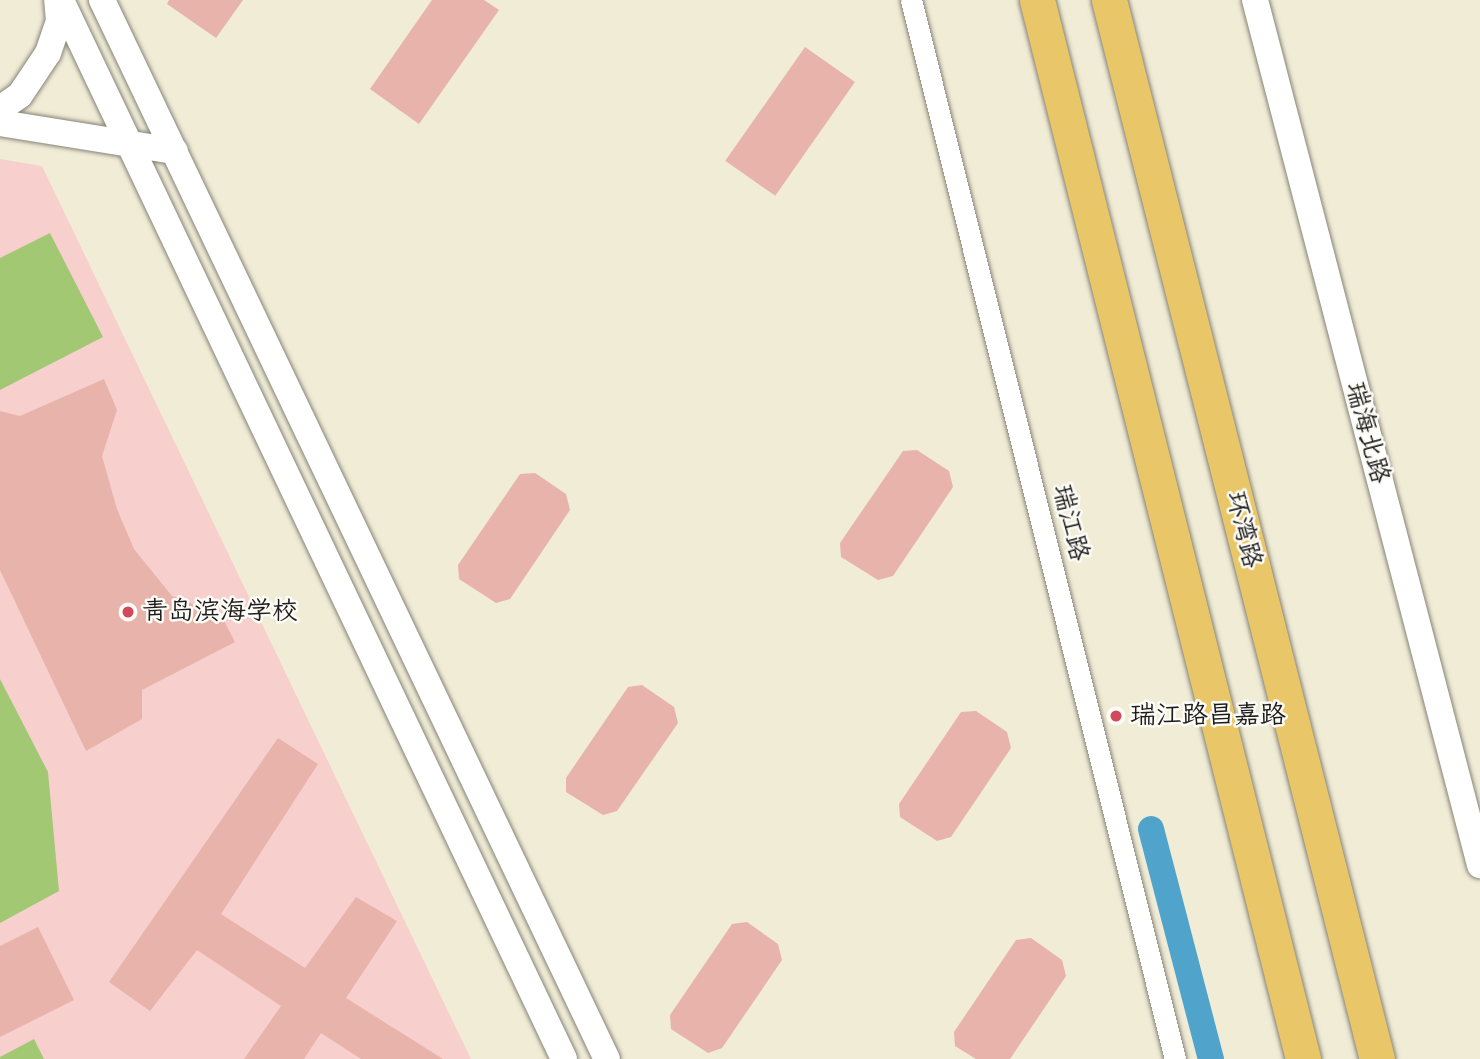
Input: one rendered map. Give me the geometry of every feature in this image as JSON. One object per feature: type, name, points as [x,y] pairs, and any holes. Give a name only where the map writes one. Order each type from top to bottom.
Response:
[{"type":"highway","points":[[1037,0],[1303,1059]]},
{"type":"highway","name":"环湾路","points":[[1109,0],[1377,1059]]},
{"type":"street","points":[[0,109],[20,95],[48,53],[59,21],[59,0]]},
{"type":"street","points":[[59,0],[565,1059]]},
{"type":"street","points":[[103,0],[607,1059]]},
{"type":"street","name":"瑞江路","points":[[911,0],[1175,1059]]},
{"type":"street","name":"瑞海北路","points":[[1255,0],[1480,865]]},
{"type":"street","points":[[0,123],[130,146],[175,151]]},
{"type":"shaded area","name":"青岛滨海学校","points":[[0,159],[42,166],[471,1059],[0,1059]]},
{"type":"green space","points":[[50,233],[103,337],[0,390],[0,258]]},
{"type":"green space","points":[[0,679],[48,772],[59,891],[0,923]]},
{"type":"green space","points":[[34,1039],[44,1059],[0,1059],[0,1057]]},
{"type":"building","points":[[169,0],[243,0],[216,38],[167,4]]},
{"type":"building","points":[[432,0],[484,0],[499,10],[419,124],[370,89]]},
{"type":"building","points":[[805,47],[855,82],[775,196],[725,161]]},
{"type":"building","points":[[104,379],[117,410],[102,456],[117,509],[134,549],[172,596],[221,615],[235,642],[142,690],[142,719],[86,751],[0,570],[0,411],[20,416]]},
{"type":"building","points":[[917,450],[949,471],[953,487],[893,576],[878,580],[841,557],[840,543],[903,451]]},
{"type":"building","points":[[535,473],[566,494],[570,510],[510,599],[496,603],[459,579],[458,565],[520,474]]},
{"type":"building","points":[[642,685],[674,707],[678,723],[617,811],[603,815],[566,792],[566,778],[628,687]]},
{"type":"building","points":[[976,711],[1007,732],[1011,748],[951,837],[937,841],[900,817],[899,804],[961,712]]},
{"type":"building","points":[[278,738],[318,764],[221,914],[305,968],[356,897],[397,921],[346,998],[443,1059],[361,1059],[321,1033],[304,1059],[244,1059],[281,1006],[197,950],[150,1011],[109,982]]},
{"type":"building","points":[[747,922],[778,944],[782,960],[722,1048],[708,1053],[671,1029],[670,1015],[732,924]]},
{"type":"building","points":[[38,927],[74,1000],[0,1037],[0,946]]},
{"type":"building","points":[[1031,938],[1062,960],[1066,976],[1010,1059],[976,1059],[955,1046],[954,1032],[1016,940]]},
{"type":"waterway","points":[[1151,829],[1211,1059]]},
{"type":"place","name":"青岛滨海学校","points":[[128,612]]},
{"type":"place","name":"瑞江路昌嘉路","points":[[1116,716]]}]
